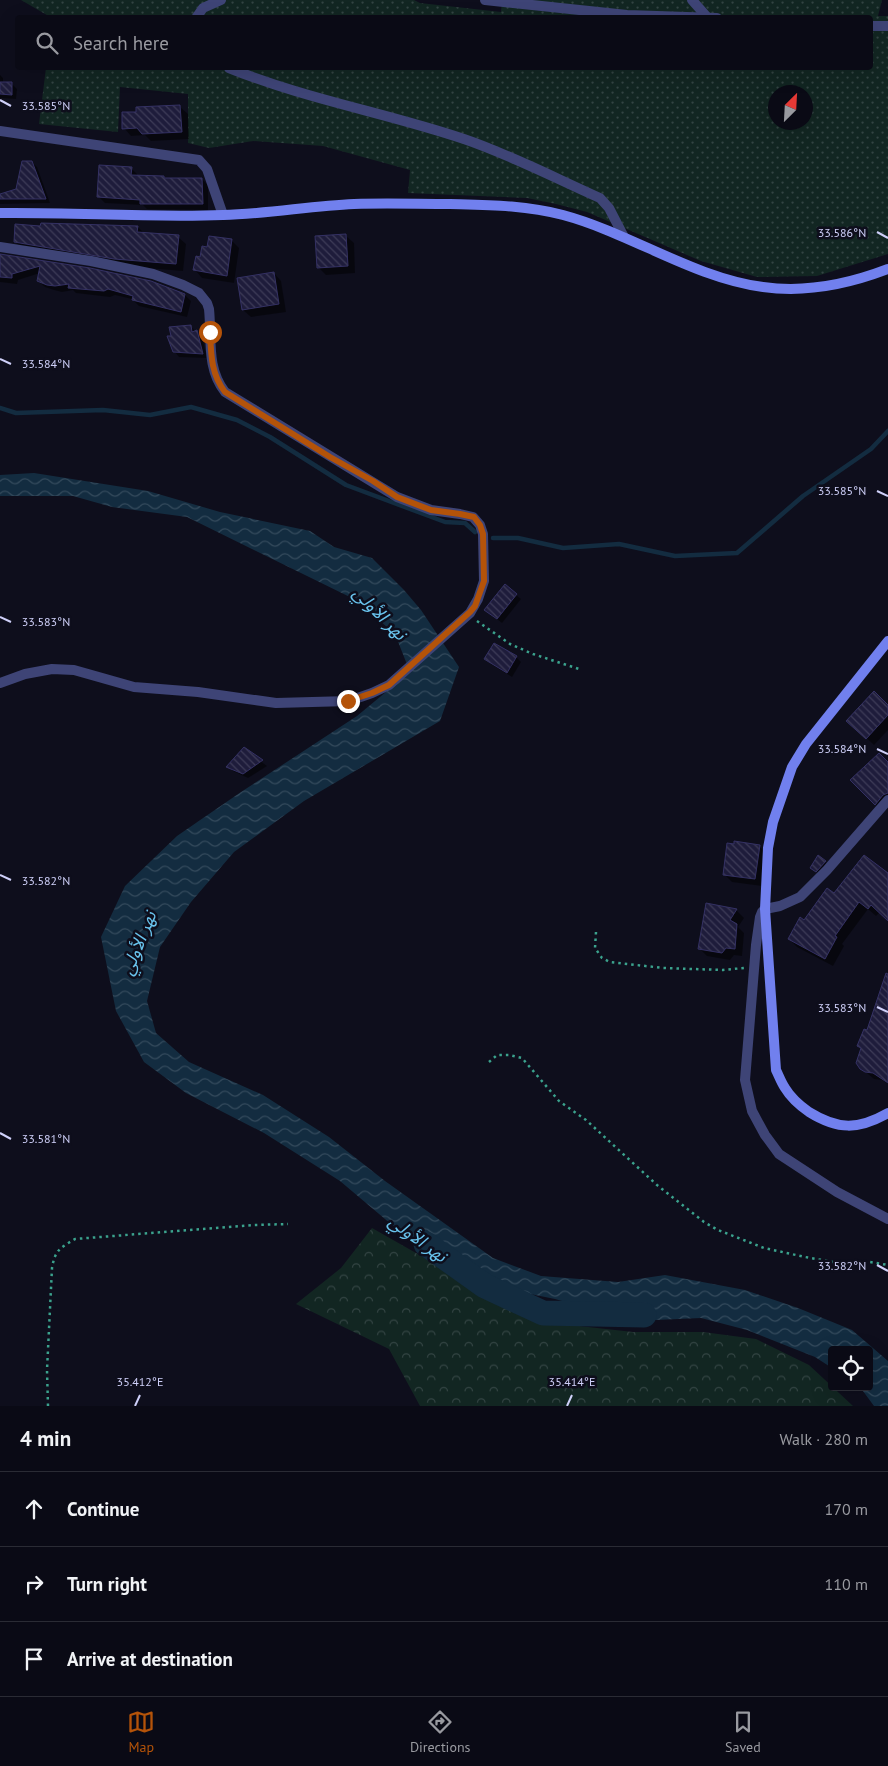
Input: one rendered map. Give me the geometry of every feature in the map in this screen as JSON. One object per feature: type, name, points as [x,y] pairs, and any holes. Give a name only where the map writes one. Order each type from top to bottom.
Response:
[{"type":"main road","points":[[0,213],[224,215],[354,204],[496,205],[531,208],[564,215],[624,237],[719,276],[763,287],[800,289],[832,286],[888,269]]},
{"type":"main road","points":[[888,641],[806,744],[792,767],[773,822],[768,848],[765,909],[776,1070],[785,1088],[797,1103],[831,1124],[852,1126],[873,1122],[888,1113]]},
{"type":"street","points":[[198,15],[203,8],[221,0]]},
{"type":"street","points":[[485,0],[627,15]]},
{"type":"street","points":[[692,0],[710,15]]},
{"type":"street","points":[[873,26],[888,26]]},
{"type":"street","points":[[234,70],[295,91],[366,109],[465,140],[519,161],[600,198],[609,208],[624,237]]},
{"type":"street","points":[[0,131],[199,160],[207,169],[224,215]]},
{"type":"street","points":[[0,246],[126,268],[166,278],[199,293],[207,302],[209,309],[212,364],[215,376],[225,392],[397,497],[431,510],[474,517],[480,525],[483,534],[484,581],[475,606],[470,612],[389,685],[348,701],[276,703],[198,692],[134,687],[74,670],[38,670],[0,683]]},
{"type":"street","points":[[888,800],[827,870],[800,897],[780,906],[765,909],[760,917],[746,1080],[752,1111],[765,1135],[779,1154],[837,1192],[888,1219]]},
{"type":"path","points":[[470,612],[474,620],[510,644],[533,654],[579,669]]},
{"type":"path","points":[[596,932],[595,948],[602,958],[610,962],[662,968],[723,970],[755,965]]},
{"type":"path","points":[[489,1062],[496,1056],[509,1054],[522,1058],[559,1101],[586,1120],[657,1185],[704,1222],[718,1230],[764,1248],[805,1257],[833,1262],[870,1262],[888,1265]]},
{"type":"path","points":[[48,1406],[47,1370],[52,1268],[54,1256],[61,1248],[75,1239],[288,1224]]},
{"type":"green space","points":[[21,0],[414,0],[420,3],[501,12],[502,0],[882,0],[878,16],[888,16],[888,254],[817,276],[757,277],[701,261],[587,212],[556,204],[527,198],[408,193],[410,170],[323,146],[253,141],[209,148],[188,143],[188,94],[120,87],[118,132],[39,124],[46,70],[873,70],[873,15],[47,15]]},
{"type":"green space","points":[[372,1228],[497,1299],[552,1323],[633,1332],[703,1332],[756,1339],[809,1365],[828,1383],[828,1391],[837,1391],[853,1406],[420,1406],[389,1349],[296,1304],[341,1268]]},
{"type":"water","points":[[34,473],[148,491],[220,512],[310,531],[334,547],[372,558],[421,610],[459,667],[440,721],[304,801],[234,852],[191,902],[160,947],[147,1001],[156,1033],[189,1062],[263,1095],[329,1137],[385,1181],[493,1258],[541,1276],[618,1282],[665,1275],[745,1290],[798,1308],[852,1330],[871,1346],[828,1346],[828,1365],[815,1357],[747,1330],[701,1318],[633,1321],[555,1299],[501,1288],[411,1241],[340,1181],[264,1133],[186,1093],[144,1062],[116,1011],[101,937],[125,886],[177,836],[357,716],[410,672],[395,634],[356,600],[187,517],[112,507],[73,496],[0,496],[0,475]]},
{"type":"water","points":[[873,1348],[888,1361],[888,1406],[874,1406],[863,1391],[873,1391]]},
{"type":"building","points":[[0,82],[12,82],[12,95],[0,94]]},
{"type":"building","points":[[180,105],[182,132],[142,134],[137,128],[122,129],[122,112],[136,112],[136,107]]},
{"type":"building","points":[[22,161],[32,161],[46,199],[0,199],[0,194],[16,189]]},
{"type":"building","points":[[99,165],[132,167],[131,175],[164,176],[164,178],[202,178],[203,204],[140,204],[140,200],[97,197]]},
{"type":"building","points":[[41,223],[138,226],[137,232],[179,235],[176,264],[114,259],[14,242],[15,224],[40,226]]},
{"type":"building","points":[[346,234],[348,266],[317,268],[315,236]]},
{"type":"building","points":[[209,236],[232,239],[227,276],[193,270],[196,256],[200,257],[202,246],[207,247]]},
{"type":"building","points":[[0,254],[90,268],[151,281],[185,294],[181,312],[132,300],[133,296],[108,289],[104,291],[68,288],[69,284],[47,285],[37,281],[40,266],[12,274],[12,278],[0,277]]},
{"type":"building","points":[[274,272],[279,304],[242,310],[237,278]]},
{"type":"building","points":[[191,325],[192,332],[197,330],[203,354],[173,352],[167,336],[171,336],[169,327]]},
{"type":"building","points":[[505,584],[517,594],[497,619],[484,610]]},
{"type":"building","points":[[494,643],[517,656],[507,673],[484,659]]},
{"type":"building","points":[[874,691],[888,705],[888,715],[866,739],[846,721]]},
{"type":"building","points":[[244,747],[263,760],[243,774],[226,767]]},
{"type":"building","points":[[879,753],[888,762],[888,793],[883,795],[875,805],[850,780]]},
{"type":"building","points":[[734,841],[760,845],[755,879],[723,875],[727,843],[734,844]]},
{"type":"building","points":[[818,855],[826,861],[816,872],[810,868]]},
{"type":"building","points":[[864,855],[888,873],[888,921],[871,905],[868,909],[859,902],[835,936],[837,937],[825,959],[788,939],[800,917],[804,920],[827,888],[834,893]]},
{"type":"building","points":[[706,903],[737,909],[730,920],[737,924],[735,949],[726,948],[722,953],[698,949]]},
{"type":"building","points":[[886,973],[888,974],[888,1083],[873,1073],[860,1069],[856,1063],[861,1048],[857,1046],[864,1029],[867,1030]]},
{"type":"waterway","points":[[0,408],[16,413],[103,410],[150,415],[191,407],[237,420],[270,437],[346,485],[445,522],[465,523],[475,532]]},
{"type":"waterway","points":[[493,538],[518,538],[563,548],[619,544],[675,556],[737,553],[803,496],[871,449],[888,431]]},
{"type":"waterway","name":"نهر الأولي","points":[[426,1244],[485,1286],[543,1313],[644,1315]]},
{"type":"route","points":[[210,332],[212,364],[215,376],[225,392],[397,497],[431,510],[474,517],[480,525],[483,534],[484,581],[475,606],[389,685],[348,701]]}]
